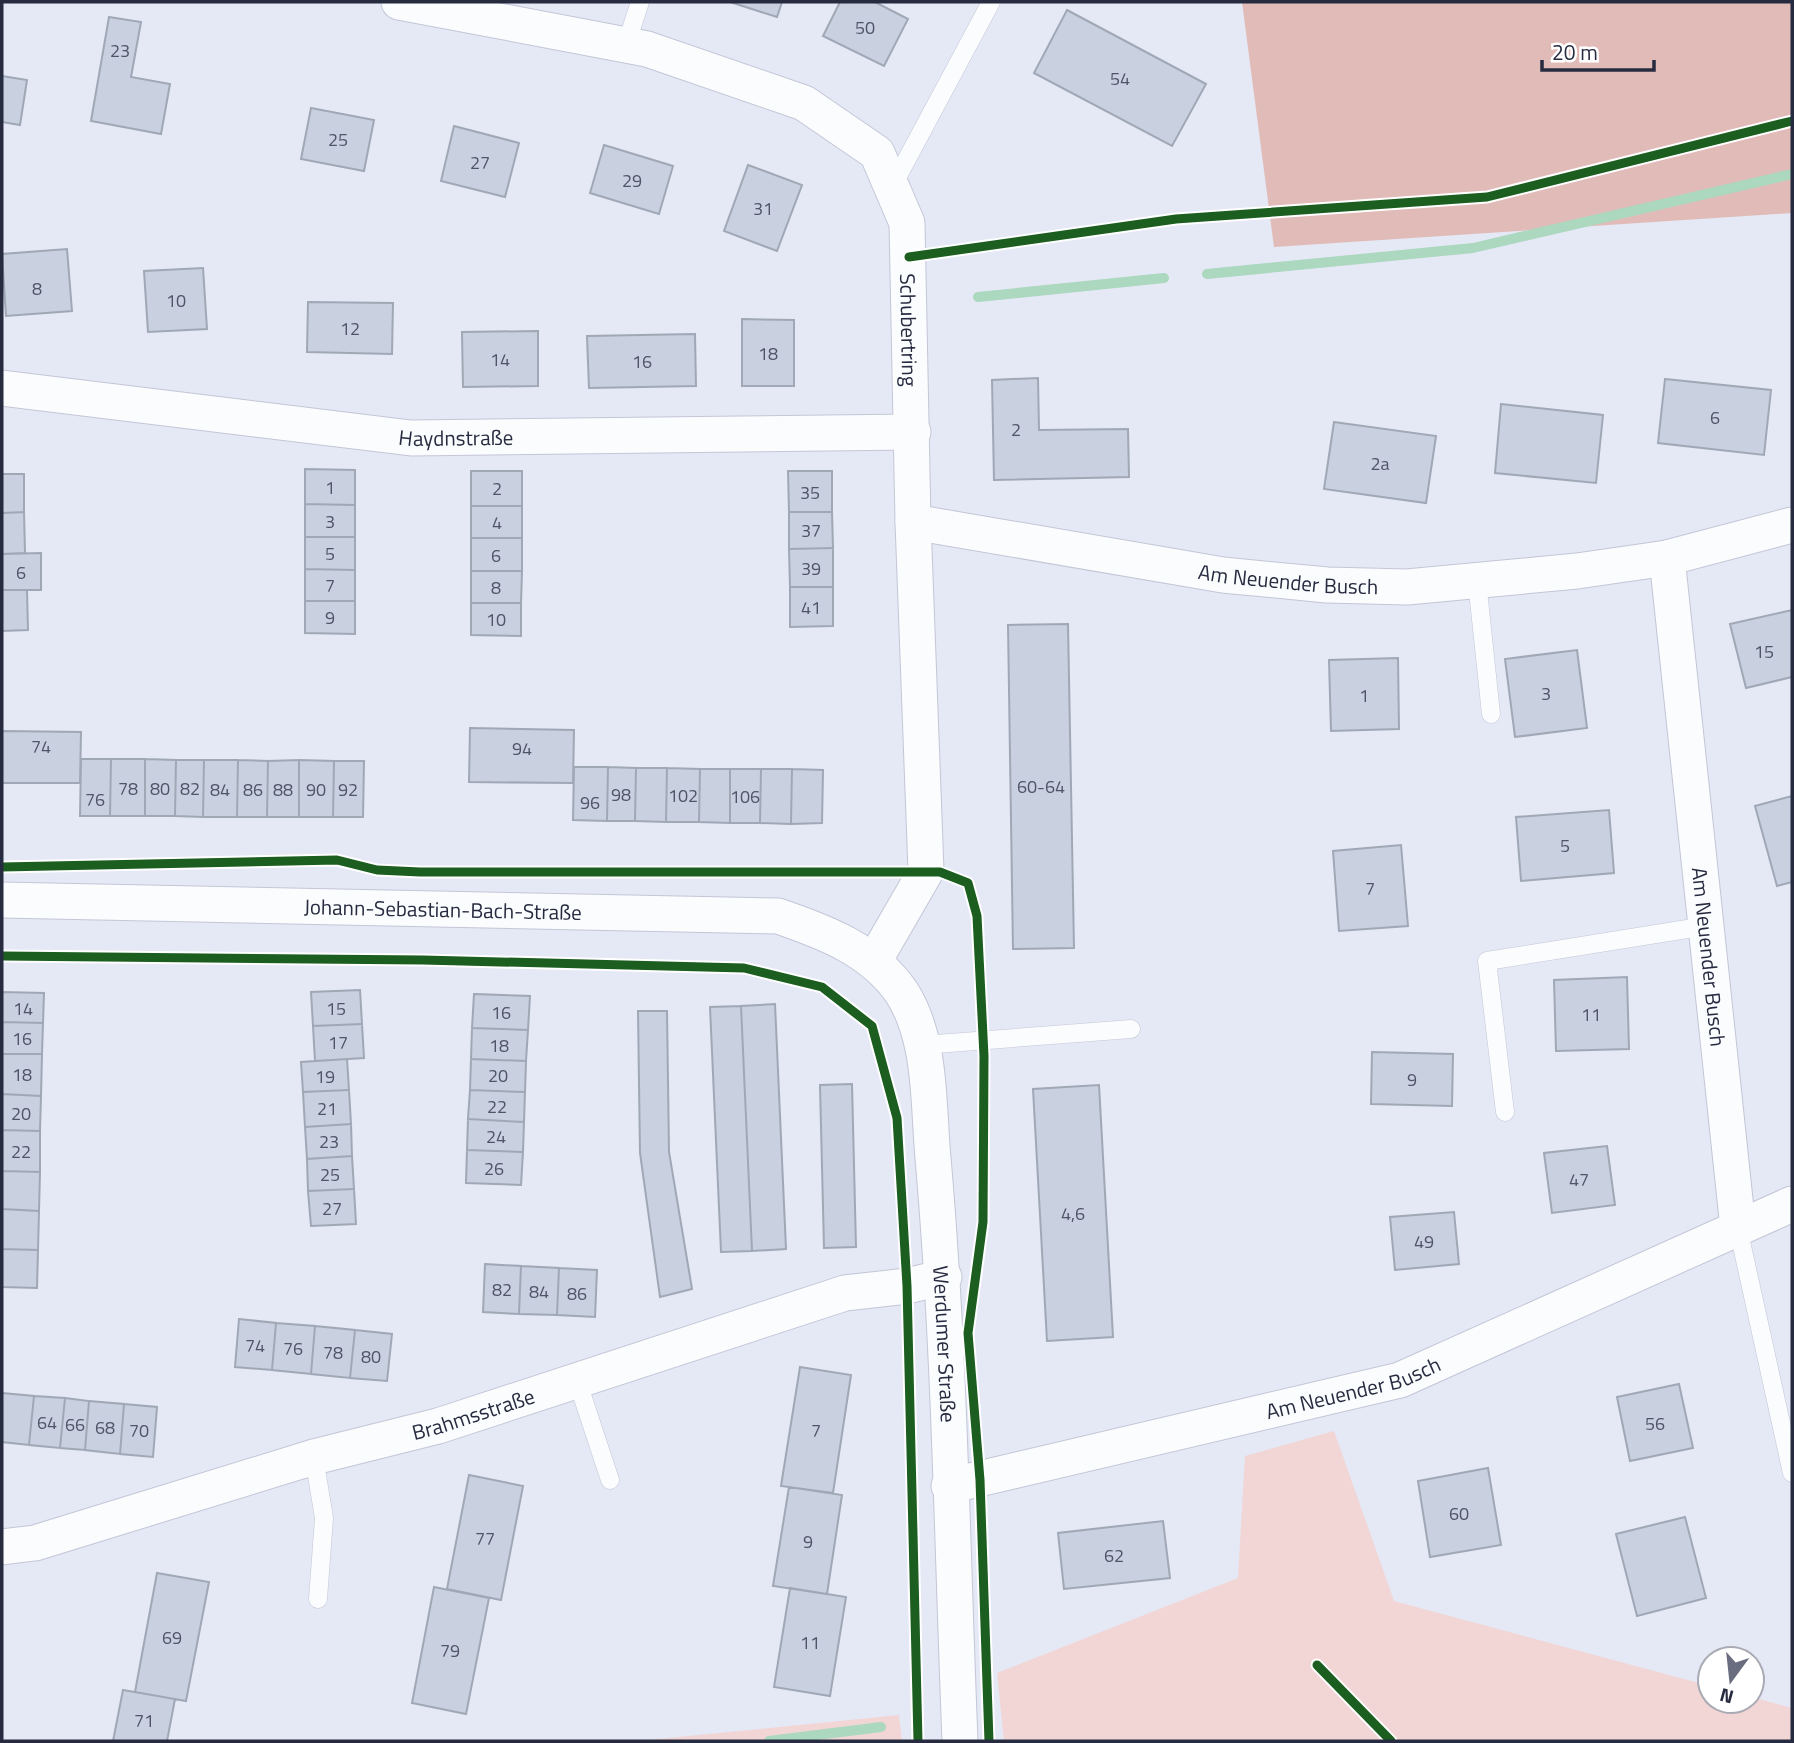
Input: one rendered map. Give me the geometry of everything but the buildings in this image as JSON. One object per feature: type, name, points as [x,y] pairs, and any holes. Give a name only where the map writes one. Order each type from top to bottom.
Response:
[{"type":"street","name":"Schubertring","points":[[399,2],[626,44],[804,103],[877,153],[907,223],[913,522],[926,872],[874,961]]},
{"type":"street","name":"Haydnstraße","points":[[2,388],[411,438],[913,432]]},
{"type":"street","name":"Am Neuender Busch","points":[[913,522],[1223,575],[1327,584],[1407,587],[1667,558],[1792,525]]},
{"type":"street","name":"Am Neuender Busch","points":[[1667,558],[1738,1228]]},
{"type":"street","name":"Johann-Sebastian-Bach-Straße","points":[[2,900],[778,916],[827,932],[874,961]]},
{"type":"street","name":"Werdumer Straße","points":[[874,961],[902,994],[923,1045],[944,1277],[949,1486],[960,1741]]},
{"type":"street","name":"Am Neuender Busch","points":[[949,1486],[1400,1380],[1792,1204]]},
{"type":"street","name":"Brahmsstraße","points":[[2,1547],[35,1543],[314,1457],[438,1426],[845,1293],[907,1286],[944,1277]]},
{"type":"lane","points":[[626,44],[640,2]]},
{"type":"lane","points":[[892,187],[991,2]]},
{"type":"lane","points":[[1477,581],[1491,714]]},
{"type":"lane","points":[[1505,1112],[1487,961],[1706,926]]},
{"type":"lane","points":[[923,1045],[1131,1029]]},
{"type":"lane","points":[[1738,1228],[1792,1473]]},
{"type":"lane","points":[[577,1380],[610,1480]]},
{"type":"lane","points":[[314,1457],[324,1518],[318,1599]]},
{"type":"shaded area","points":[[1242,2],[1792,2],[1792,213],[1274,247]]},
{"type":"shaded area","points":[[1334,1431],[1394,1601],[1696,1682],[1696,1715],[1766,1715],[1766,1701],[1792,1708],[1792,1741],[1004,1741],[997,1673],[1238,1578],[1245,1456]]},
{"type":"shaded area","points":[[899,1715],[902,1741],[638,1741]]},
{"type":"waterway","points":[[1207,274],[1473,248],[1792,174]]},
{"type":"waterway","points":[[978,297],[1164,278]]},
{"type":"waterway","points":[[769,1741],[881,1727]]},
{"type":"cycle path","points":[[909,257],[1176,219],[1487,197],[1792,121]]},
{"type":"cycle path","points":[[2,867],[337,860],[377,870],[420,872],[940,872],[968,883],[977,916],[984,1056],[983,1222],[968,1333],[980,1480],[989,1741]]},
{"type":"cycle path","points":[[2,956],[423,960],[744,968],[822,987],[872,1026],[897,1118],[907,1286],[918,1741]]},
{"type":"cycle path","points":[[1317,1665],[1391,1741]]}]
